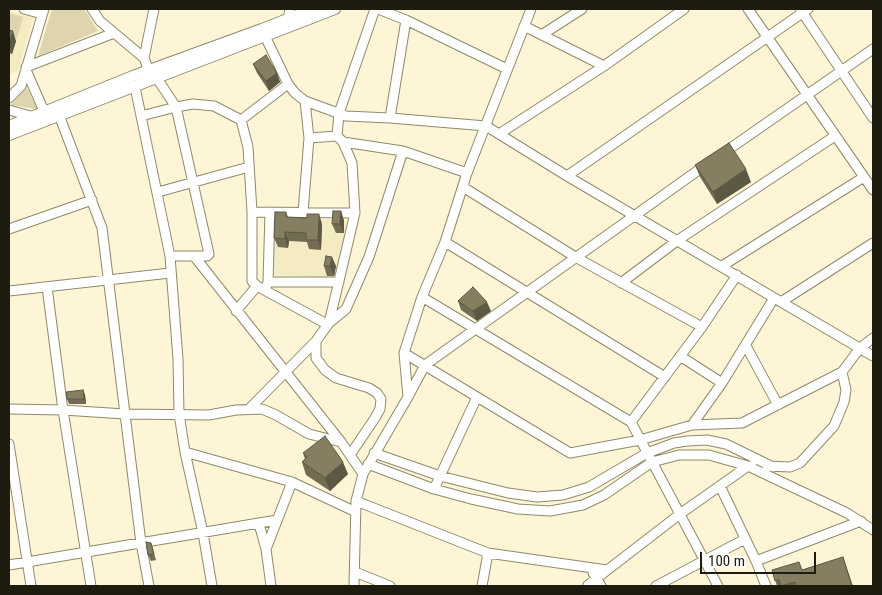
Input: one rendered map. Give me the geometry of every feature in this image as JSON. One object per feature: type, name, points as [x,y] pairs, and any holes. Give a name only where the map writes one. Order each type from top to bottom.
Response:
[{"type":"street","points":[[9,98],[21,86],[43,11],[24,9]]},
{"type":"street","points":[[92,9],[100,21],[144,58],[152,74],[176,107],[209,254],[207,256],[170,256]]},
{"type":"street","points":[[144,58],[154,9]]},
{"type":"street","points":[[9,135],[47,116],[313,9]]},
{"type":"street","points":[[9,110],[32,116],[60,116],[134,87],[152,74],[265,36],[289,18],[335,9]]},
{"type":"street","points":[[329,323],[355,213],[352,163],[340,139],[339,113],[377,9],[406,20],[508,70]]},
{"type":"street","points":[[408,397],[404,353],[422,297],[444,242],[467,173],[531,9]]},
{"type":"street","points":[[543,34],[582,9]]},
{"type":"street","points":[[499,134],[604,66],[684,9]]},
{"type":"street","points":[[748,9],[873,190]]},
{"type":"street","points":[[567,176],[768,37],[803,10],[873,118]]},
{"type":"street","points":[[390,118],[406,20]]},
{"type":"street","points":[[524,26],[604,66]]},
{"type":"street","points":[[26,68],[114,33]]},
{"type":"street","points":[[265,36],[288,84],[305,101],[346,116],[486,126],[567,176],[873,356]]},
{"type":"street","points":[[354,586],[356,572],[356,501],[363,474],[425,365],[577,258],[634,214],[873,48]]},
{"type":"street","points":[[26,68],[47,116]]},
{"type":"street","points":[[241,120],[288,84]]},
{"type":"street","points":[[134,87],[158,192],[170,256],[178,359],[179,414],[184,452],[203,533],[212,586]]},
{"type":"street","points":[[303,212],[309,138],[305,101]]},
{"type":"street","points":[[141,116],[193,104],[214,106],[241,120],[248,147],[252,212],[252,281],[323,322],[329,323]]},
{"type":"street","points":[[9,126],[32,116]]},
{"type":"street","points":[[60,116],[102,228],[141,543],[149,586]]},
{"type":"street","points":[[620,283],[678,240],[835,136]]},
{"type":"street","points":[[309,138],[340,139],[403,151],[467,173]]},
{"type":"street","points":[[249,409],[286,374],[316,341],[329,323],[346,309],[369,257],[403,151]]},
{"type":"street","points":[[158,192],[249,167]]},
{"type":"street","points":[[722,266],[864,177]]},
{"type":"street","points":[[463,187],[577,258],[702,327]]},
{"type":"street","points":[[9,229],[92,200]]},
{"type":"street","points":[[252,212],[355,213]]},
{"type":"street","points":[[263,286],[270,212]]},
{"type":"street","points":[[444,242],[665,377]]},
{"type":"street","points":[[692,425],[778,300],[873,243]]},
{"type":"street","points":[[194,256],[341,442],[363,474]]},
{"type":"street","points":[[9,291],[170,273]]},
{"type":"street","points":[[631,422],[702,327],[737,275]]},
{"type":"street","points":[[236,311],[263,286],[340,282]]},
{"type":"street","points":[[47,287],[63,410],[84,552],[91,586]]},
{"type":"street","points":[[422,297],[631,422],[718,586]]},
{"type":"street","points":[[404,353],[570,453],[640,440],[692,425],[742,423],[842,372],[860,348],[873,338]]},
{"type":"street","points":[[316,341],[316,358],[325,370],[336,378],[370,388],[381,399],[380,409],[376,418],[350,455]]},
{"type":"street","points":[[746,346],[778,404]]},
{"type":"street","points":[[680,356],[722,384]]},
{"type":"street","points":[[356,501],[488,553],[595,574],[607,570],[680,514],[748,466],[790,467],[800,463],[834,426],[844,402],[846,390],[842,372]]},
{"type":"street","points":[[434,489],[477,396]]},
{"type":"street","points":[[9,409],[125,414],[209,415],[256,408],[268,411],[309,434],[341,442]]},
{"type":"street","points":[[374,453],[440,476],[524,496],[553,496],[577,492],[647,453],[674,443],[708,440],[733,447],[773,467]]},
{"type":"street","points":[[9,444],[31,586]]},
{"type":"street","points":[[184,452],[292,482],[356,512]]},
{"type":"street","points":[[368,464],[434,489],[501,506],[534,511],[564,510],[582,505],[604,495],[652,462],[679,455],[722,457],[748,466],[861,521],[873,530]]},
{"type":"street","points":[[266,548],[292,482]]},
{"type":"street","points":[[720,486],[766,586]]},
{"type":"street","points":[[9,565],[277,520]]},
{"type":"street","points":[[756,561],[861,521]]},
{"type":"street","points":[[259,524],[266,548],[271,586]]},
{"type":"street","points":[[656,586],[745,539]]},
{"type":"street","points":[[482,586],[488,553]]},
{"type":"street","points":[[356,572],[390,586]]},
{"type":"street","points":[[587,586],[595,574]]},
{"type":"shaded area","points":[[52,9],[84,9],[98,31],[38,56]]},
{"type":"shaded area","points":[[9,11],[33,18],[19,69],[9,75]]},
{"type":"shaded area","points":[[9,13],[23,17],[17,38],[9,35]]},
{"type":"shaded area","points":[[27,88],[37,109],[11,105]]},
{"type":"shaded area","points":[[275,218],[346,220],[345,241],[335,278],[273,275]]},
{"type":"building","points":[[9,30],[13,31],[9,45]]},
{"type":"building","points":[[266,55],[277,73],[266,81],[253,64]]},
{"type":"building","points":[[729,143],[746,169],[713,192],[695,165]]},
{"type":"building","points":[[333,211],[341,211],[340,224],[332,224]]},
{"type":"building","points":[[275,212],[286,212],[286,217],[307,218],[307,214],[319,214],[318,240],[306,240],[306,233],[285,232],[285,239],[274,238]]},
{"type":"building","points":[[326,256],[332,257],[330,266],[324,266]]},
{"type":"building","points":[[473,287],[487,302],[473,311],[458,301]]},
{"type":"building","points":[[83,390],[84,399],[67,399],[66,392]]},
{"type":"building","points":[[325,436],[343,462],[325,478],[302,462],[307,457],[303,453]]},
{"type":"building","points":[[146,542],[151,543],[154,554],[148,555]]},
{"type":"building","points":[[843,557],[852,586],[796,586],[795,582],[781,586],[779,579],[775,581],[772,570],[799,562],[802,570]]}]
